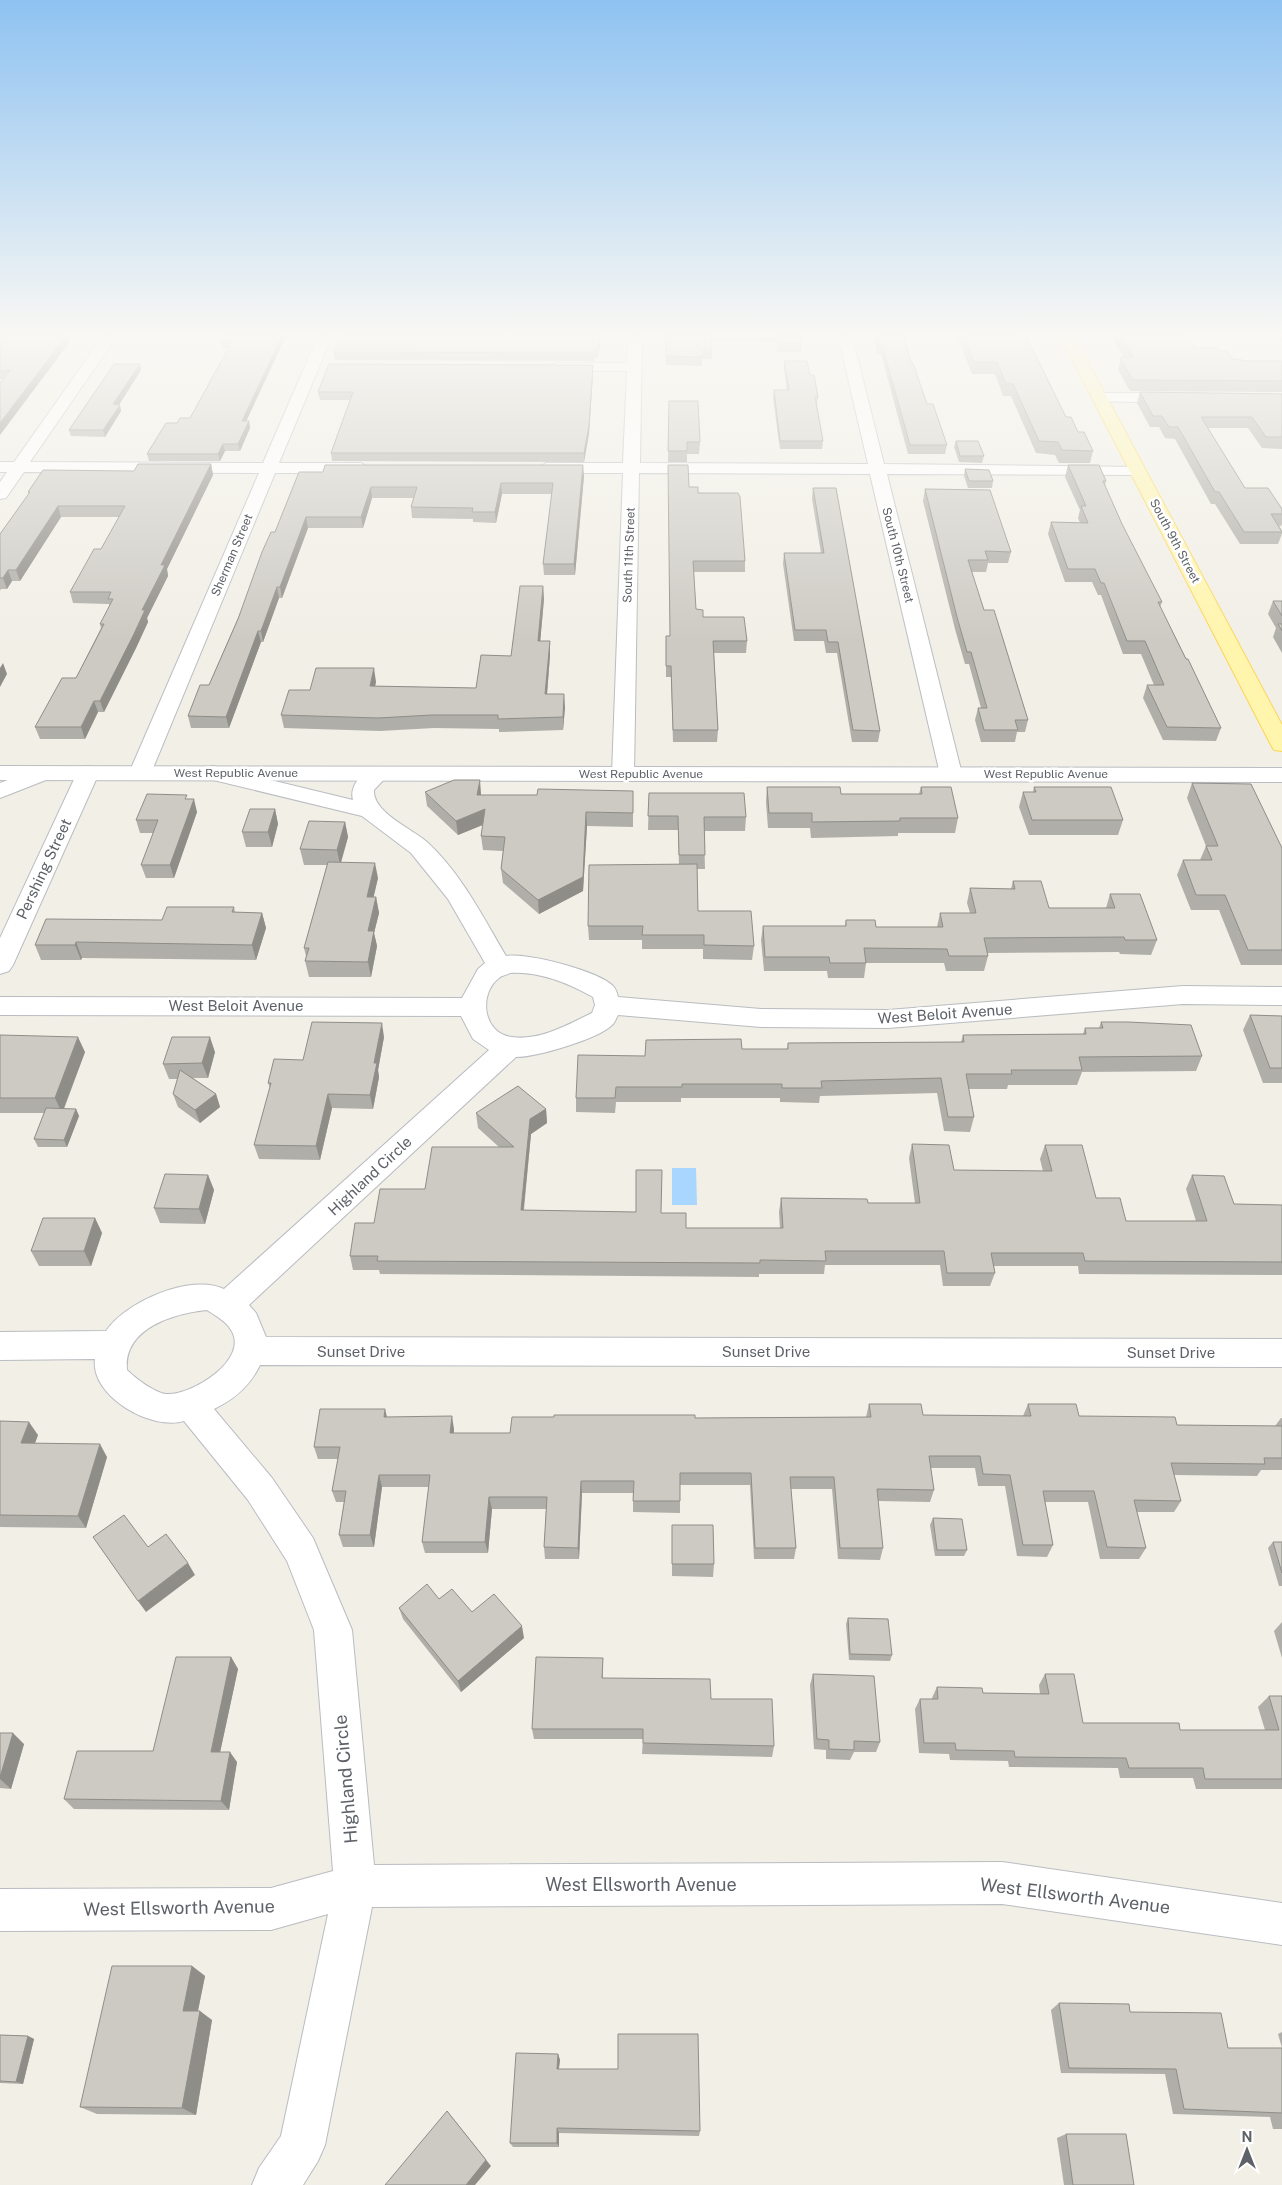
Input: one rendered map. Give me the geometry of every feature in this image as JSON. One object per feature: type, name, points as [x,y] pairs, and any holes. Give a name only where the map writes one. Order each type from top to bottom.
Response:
[{"type":"main road","name":"South 9th Street","points":[[1121,438],[1282,745]]},
{"type":"street","points":[[0,494],[39,438]]},
{"type":"street","name":"Sherman Street","points":[[140,773],[282,438]]},
{"type":"street","name":"South 11th Street","points":[[623,774],[633,438]]},
{"type":"street","name":"South 10th Street","points":[[870,438],[951,774]]},
{"type":"street","points":[[0,467],[377,468]]},
{"type":"street","points":[[534,468],[1138,470]]},
{"type":"street","name":"West Republic Avenue","points":[[0,773],[1282,774]]},
{"type":"street","points":[[0,791],[43,773]]},
{"type":"street","name":"Pershing Street","points":[[0,965],[88,773]]},
{"type":"street","points":[[213,773],[370,811]]},
{"type":"street","points":[[379,774],[368,782],[362,790],[362,799],[370,811],[419,848],[458,895],[500,968]]},
{"type":"street","points":[[509,964],[531,964],[588,982],[604,992],[608,1005],[603,1019],[562,1038],[522,1047],[510,1047],[493,1040],[479,1029],[472,1016],[472,1007],[476,994],[490,971],[509,964]]},
{"type":"street","name":"West Beloit Avenue","points":[[608,1005],[761,1018],[888,1019],[1183,995],[1282,996]]},
{"type":"street","name":"West Beloit Avenue","points":[[0,1006],[472,1007]]},
{"type":"street","name":"Highland Circle","points":[[229,1304],[510,1047]]},
{"type":"street","points":[[211,1297],[229,1304],[242,1317],[250,1333],[249,1352],[242,1371],[227,1387],[210,1397],[168,1409],[148,1402],[116,1382],[109,1366],[114,1345],[126,1326],[167,1305],[194,1298],[211,1297]]},
{"type":"street","points":[[0,1346],[114,1345]]},
{"type":"street","name":"Sunset Drive","points":[[249,1352],[1282,1353]]},
{"type":"street","name":"Highland Circle","points":[[190,1404],[260,1489],[300,1550],[333,1630],[355,1886],[302,2145],[276,2185]]},
{"type":"street","name":"West Ellsworth Avenue","points":[[0,1910],[270,1909],[355,1886],[1002,1883],[1282,1924]]},
{"type":"water","points":[[672,1168],[696,1168],[697,1205],[672,1205]]},
{"type":"building","points":[[157,438],[241,438],[238,444],[223,444],[218,454],[147,454]]},
{"type":"building","points":[[336,438],[587,438],[584,453],[331,453]]},
{"type":"building","points":[[668,438],[700,438],[700,442],[687,442],[687,451],[668,451]]},
{"type":"building","points":[[780,438],[822,438],[823,441],[780,441]]},
{"type":"building","points":[[908,438],[945,438],[947,445],[910,445]]},
{"type":"building","points":[[1038,438],[1087,438],[1093,451],[1062,450],[1058,442],[1039,441]]},
{"type":"building","points":[[1184,438],[1214,438],[1245,488],[1268,488],[1282,509],[1282,514],[1271,514],[1282,532],[1244,532],[1219,492],[1215,492]]},
{"type":"building","points":[[956,441],[978,441],[984,456],[960,456]]},
{"type":"building","points":[[138,464],[211,464],[161,565],[165,565],[142,610],[145,610],[133,636],[100,701],[94,701],[81,727],[35,727],[62,678],[76,678],[104,624],[100,624],[113,599],[108,599],[111,592],[70,592],[94,549],[101,549],[125,506],[58,506],[16,570],[8,570],[3,578],[0,578],[0,534],[43,470],[134,471]]},
{"type":"building","points":[[325,465],[583,465],[574,564],[543,564],[553,483],[501,483],[495,512],[472,512],[473,508],[411,507],[417,487],[371,487],[361,517],[306,517],[280,587],[277,587],[261,631],[258,631],[226,717],[188,716],[200,685],[209,685],[238,619],[262,552],[271,532],[275,532],[299,472],[323,472]]},
{"type":"building","points":[[668,465],[688,465],[689,487],[698,487],[698,493],[738,493],[740,497],[745,561],[693,561],[696,609],[703,610],[703,617],[744,617],[747,641],[713,641],[718,730],[673,730],[671,666],[666,666],[666,636],[670,636]]},
{"type":"building","points":[[1068,465],[1099,465],[1106,481],[1103,481],[1122,524],[1162,602],[1158,602],[1221,728],[1167,727],[1147,685],[1164,685],[1145,641],[1127,641],[1104,583],[1101,583],[1095,569],[1068,569],[1051,522],[1088,523],[1081,506],[1086,506]]},
{"type":"building","points":[[965,469],[989,470],[993,481],[969,481]]},
{"type":"building","points":[[813,488],[836,488],[880,731],[853,730],[838,642],[828,642],[826,630],[795,630],[784,553],[824,553]]},
{"type":"building","points":[[925,489],[990,490],[1011,552],[985,551],[988,560],[968,560],[984,610],[994,610],[1028,720],[1015,720],[1018,730],[984,730],[978,708],[987,708],[971,652],[967,652],[957,617]]},
{"type":"building","points":[[520,586],[543,586],[538,641],[550,641],[545,694],[564,694],[563,717],[498,719],[498,715],[432,715],[378,718],[281,715],[289,690],[310,690],[316,668],[374,668],[370,686],[476,688],[481,655],[511,656]]},
{"type":"building","points":[[1273,601],[1282,601],[1282,616]]},
{"type":"building","points":[[454,780],[480,780],[477,795],[537,795],[538,789],[633,791],[633,813],[586,812],[583,877],[538,900],[501,869],[505,837],[481,836],[485,809],[456,821],[425,792]]},
{"type":"building","points":[[1192,783],[1251,784],[1282,848],[1282,950],[1248,950],[1225,895],[1196,895],[1183,860],[1212,860],[1206,846],[1218,846]]},
{"type":"building","points":[[767,787],[840,787],[841,794],[922,794],[921,787],[951,787],[958,818],[900,818],[900,821],[812,822],[812,813],[769,813]]},
{"type":"building","points":[[1034,787],[1111,787],[1123,820],[1032,820],[1023,792],[1036,792]]},
{"type":"building","points":[[649,793],[744,793],[746,817],[704,817],[705,855],[679,855],[678,816],[648,816]]},
{"type":"building","points":[[147,794],[187,795],[185,799],[194,799],[170,865],[141,865],[158,820],[136,820]]},
{"type":"building","points":[[250,809],[275,809],[268,832],[242,832]]},
{"type":"building","points":[[309,821],[345,822],[337,850],[300,849]]},
{"type":"building","points":[[328,862],[375,863],[367,897],[376,897],[368,931],[374,931],[368,962],[305,961],[309,948],[304,948]]},
{"type":"building","points":[[697,864],[698,911],[751,911],[754,946],[704,945],[704,935],[642,935],[643,926],[588,926],[589,865]]},
{"type":"building","points":[[1013,881],[1041,881],[1049,908],[1115,908],[1110,894],[1140,894],[1157,940],[1125,940],[1124,937],[984,938],[988,956],[949,956],[947,949],[864,948],[866,963],[830,963],[829,957],[765,957],[763,926],[846,926],[846,920],[875,920],[876,927],[943,927],[940,913],[976,913],[970,888],[1015,889]]},
{"type":"building","points":[[167,907],[234,907],[232,912],[262,913],[252,945],[76,942],[75,945],[35,945],[46,919],[162,920]]},
{"type":"building","points":[[1250,1015],[1282,1016],[1282,1068],[1270,1068]]},
{"type":"building","points":[[312,1022],[382,1023],[374,1063],[377,1063],[370,1095],[328,1094],[316,1146],[254,1145],[271,1083],[268,1083],[274,1059],[303,1060]]},
{"type":"building","points":[[1101,1022],[1191,1025],[1202,1056],[1079,1057],[1082,1070],[1011,1070],[1012,1074],[966,1074],[974,1117],[948,1117],[941,1078],[821,1081],[822,1088],[782,1088],[782,1084],[682,1084],[682,1087],[616,1087],[615,1098],[576,1098],[578,1055],[645,1056],[646,1040],[741,1039],[742,1049],[788,1049],[788,1043],[964,1042],[963,1035],[1086,1034],[1085,1028],[1103,1028]]},
{"type":"building","points":[[0,1035],[78,1037],[55,1098],[0,1098]]},
{"type":"building","points":[[172,1037],[210,1037],[202,1063],[163,1064]]},
{"type":"building","points":[[180,1070],[216,1094],[195,1110],[173,1094]]},
{"type":"building","points":[[518,1086],[546,1109],[530,1119],[521,1210],[636,1212],[636,1170],[662,1170],[661,1213],[686,1213],[686,1228],[783,1228],[781,1198],[867,1199],[868,1203],[920,1203],[912,1144],[949,1145],[954,1170],[1052,1171],[1045,1145],[1082,1145],[1096,1198],[1120,1198],[1126,1221],[1207,1221],[1192,1175],[1224,1176],[1234,1204],[1282,1205],[1282,1262],[1085,1261],[1083,1253],[991,1253],[995,1273],[947,1273],[944,1251],[825,1251],[826,1261],[760,1260],[760,1263],[377,1261],[378,1256],[350,1256],[355,1223],[374,1223],[380,1189],[425,1189],[432,1147],[514,1147],[476,1113]]},
{"type":"building","points":[[46,1108],[76,1109],[64,1140],[34,1139]]},
{"type":"building","points":[[165,1174],[208,1175],[199,1209],[154,1208]]},
{"type":"building","points":[[43,1218],[95,1218],[84,1251],[31,1251]]},
{"type":"building","points":[[869,1404],[921,1404],[923,1415],[1031,1416],[1028,1404],[1076,1404],[1079,1416],[1175,1417],[1177,1425],[1282,1426],[1282,1458],[1264,1458],[1265,1464],[1171,1463],[1181,1501],[1134,1500],[1146,1548],[1107,1547],[1094,1491],[1043,1491],[1053,1545],[1023,1545],[1010,1475],[983,1474],[980,1456],[929,1456],[934,1490],[877,1489],[883,1548],[840,1548],[834,1477],[790,1477],[796,1548],[755,1548],[751,1473],[680,1473],[680,1501],[633,1501],[634,1481],[581,1481],[578,1548],[544,1547],[547,1497],[489,1497],[485,1542],[422,1542],[430,1475],[379,1475],[370,1535],[339,1535],[346,1491],[332,1491],[340,1447],[314,1447],[320,1409],[385,1409],[384,1417],[452,1416],[450,1433],[510,1433],[512,1417],[554,1417],[554,1415],[695,1415],[695,1418],[871,1417]]},
{"type":"building","points":[[0,1421],[29,1422],[21,1443],[100,1444],[78,1516],[0,1515]]},
{"type":"building","points":[[124,1515],[148,1547],[166,1534],[188,1563],[138,1601],[93,1537]]},
{"type":"building","points":[[933,1518],[962,1519],[967,1550],[937,1550]]},
{"type":"building","points":[[672,1525],[713,1525],[714,1564],[672,1564]]},
{"type":"building","points":[[1273,1542],[1282,1542],[1282,1573]]},
{"type":"building","points":[[427,1584],[439,1599],[452,1589],[472,1612],[494,1594],[522,1626],[458,1681],[399,1608]]},
{"type":"building","points":[[848,1618],[888,1619],[892,1655],[850,1654]]},
{"type":"building","points":[[176,1657],[231,1657],[211,1752],[230,1752],[221,1801],[64,1799],[77,1751],[153,1751]]},
{"type":"building","points":[[536,1657],[603,1658],[602,1678],[710,1679],[711,1699],[772,1699],[774,1746],[643,1743],[643,1729],[532,1729]]},
{"type":"building","points":[[813,1674],[874,1676],[880,1742],[854,1741],[854,1750],[829,1749],[829,1740],[817,1739]]},
{"type":"building","points":[[1045,1674],[1074,1674],[1083,1723],[1179,1723],[1180,1730],[1279,1730],[1269,1696],[1282,1696],[1282,1779],[1205,1779],[1203,1768],[1129,1768],[1126,1758],[1015,1757],[1014,1751],[956,1750],[955,1743],[924,1743],[920,1699],[938,1699],[937,1687],[982,1688],[983,1693],[1049,1694]]},
{"type":"building","points":[[0,1733],[13,1733],[0,1777]]},
{"type":"building","points":[[112,1966],[192,1966],[183,2011],[200,2011],[182,2108],[80,2107]]},
{"type":"building","points":[[1059,2003],[1129,2004],[1130,2012],[1221,2013],[1228,2048],[1282,2048],[1282,2113],[1184,2109],[1176,2069],[1069,2068]]},
{"type":"building","points":[[618,2034],[698,2034],[700,2131],[557,2128],[557,2143],[510,2143],[516,2053],[558,2054],[557,2069],[618,2069]]},
{"type":"building","points":[[0,2035],[28,2036],[16,2082],[0,2081]]},
{"type":"building","points":[[447,2111],[486,2160],[466,2185],[385,2185]]},
{"type":"building","points":[[1066,2134],[1126,2134],[1134,2185],[1073,2185]]}]
